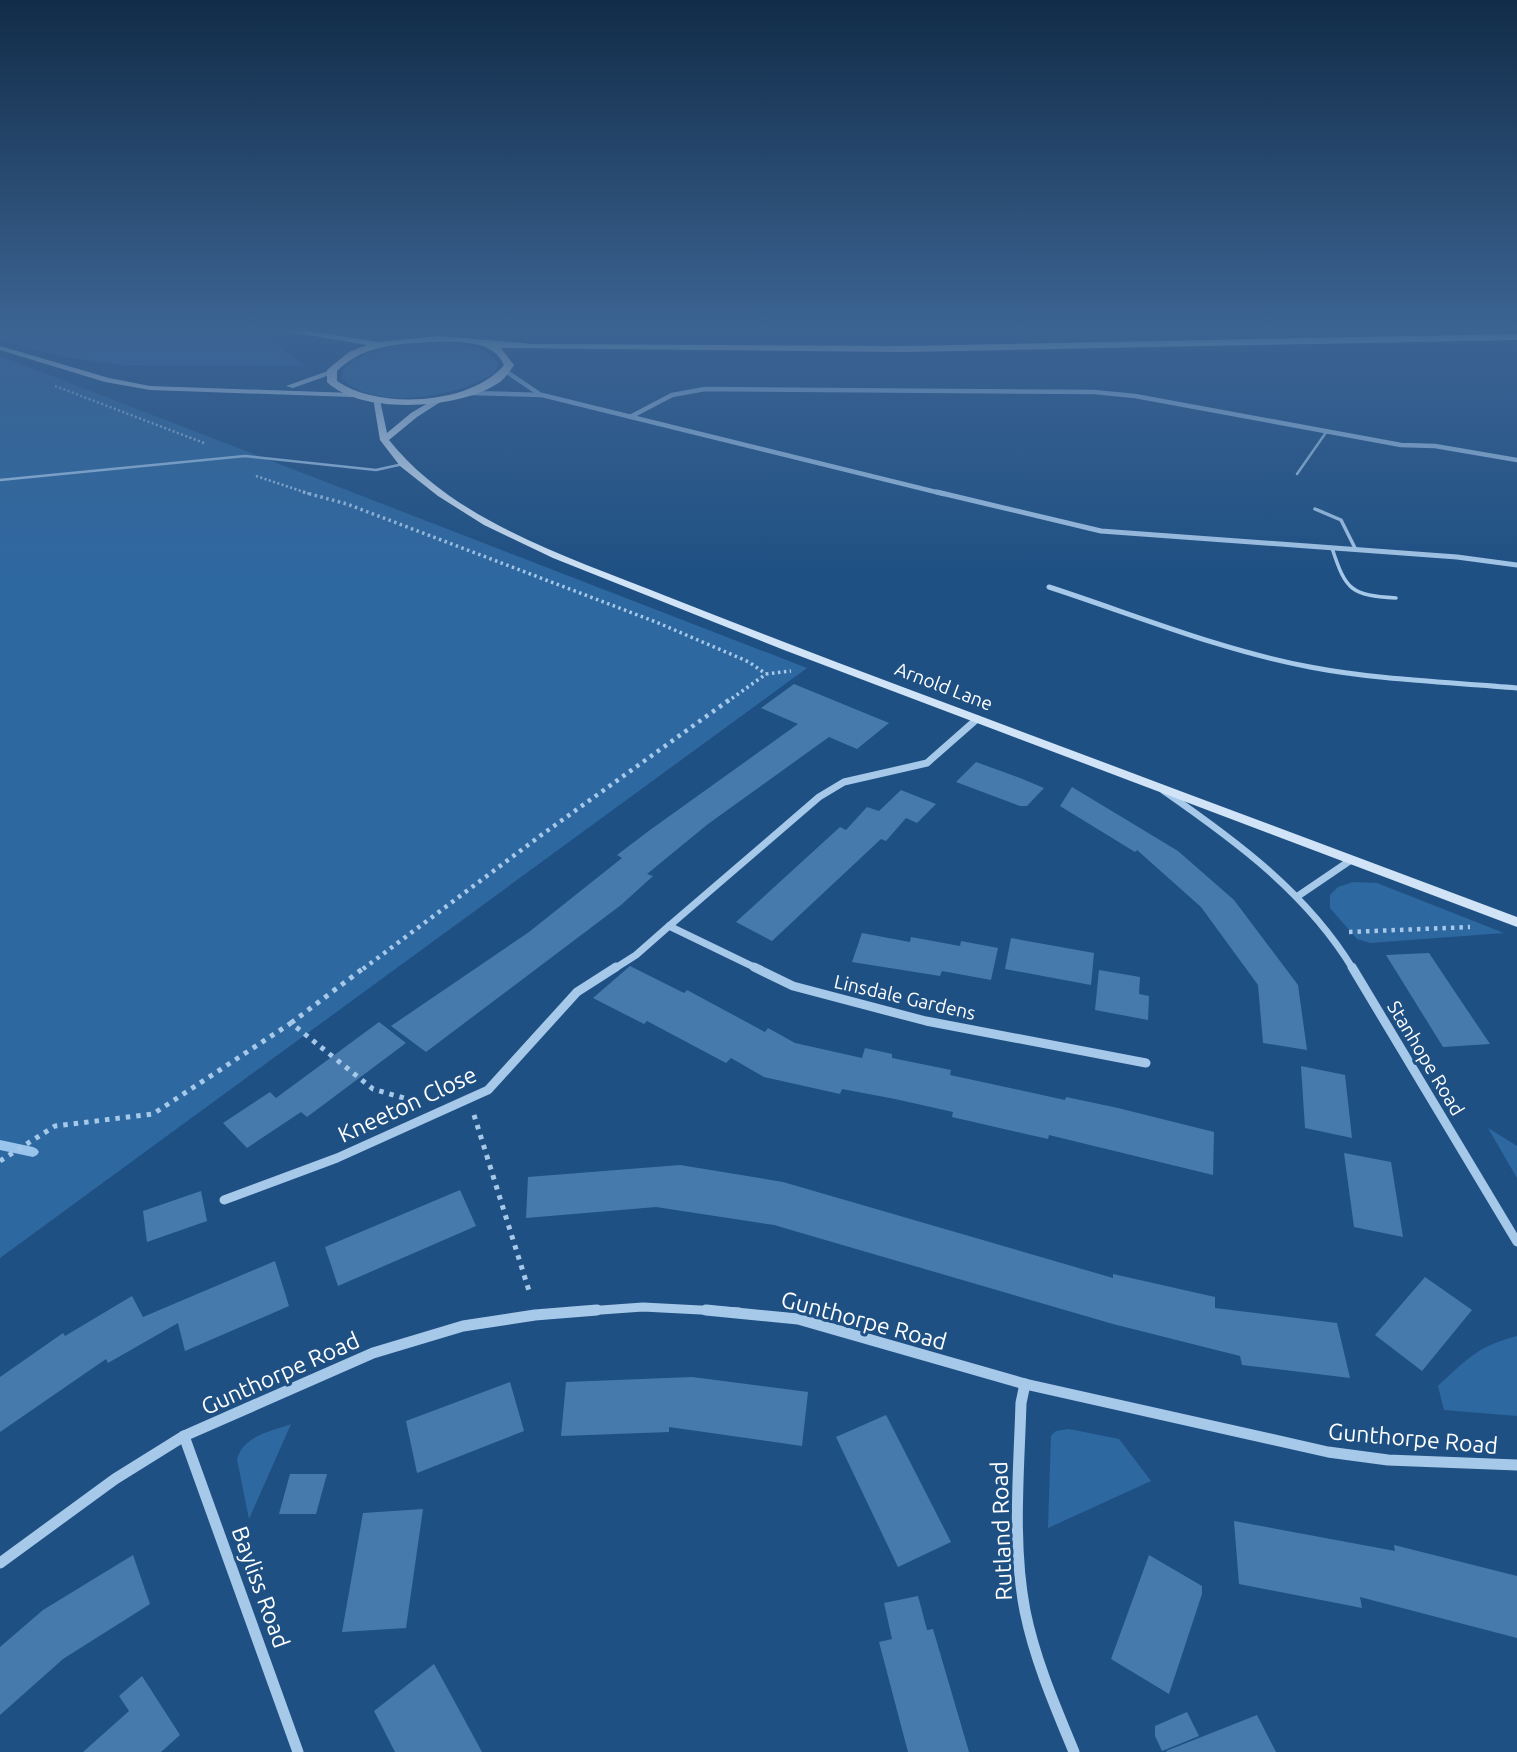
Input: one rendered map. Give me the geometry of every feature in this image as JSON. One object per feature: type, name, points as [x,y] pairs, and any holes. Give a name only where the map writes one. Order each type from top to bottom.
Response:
[{"type":"street","name":"Arnold Lane","points":[[379,413],[384,440],[403,464],[440,494],[487,523],[556,556],[638,591],[1517,922]]},
{"type":"street","points":[[384,440],[422,413]]},
{"type":"street","points":[[612,413],[1101,531],[1478,559],[1517,565]]},
{"type":"street","points":[[629,417],[637,413]]},
{"type":"street","points":[[1227,413],[1401,445],[1435,446],[1517,460]]},
{"type":"street","points":[[1049,587],[1228,645],[1307,666],[1410,680],[1517,688]]},
{"type":"street","points":[[669,926],[819,797],[844,782],[927,763],[977,719]]},
{"type":"street","name":"Stanhope Road","points":[[1158,787],[1233,839],[1298,896],[1331,933],[1517,1242]]},
{"type":"street","points":[[1298,896],[1351,860]]},
{"type":"street","name":"Kneeton Close","points":[[224,1200],[337,1158],[471,1100],[488,1090],[578,992],[636,955],[669,926]]},
{"type":"street","name":"Linsdale Gardens","points":[[669,926],[793,986],[926,1021],[1146,1063]]},
{"type":"street","name":"Gunthorpe Road","points":[[0,1563],[115,1479],[184,1436],[373,1353],[463,1326],[535,1315],[643,1307],[754,1313],[798,1319],[1025,1384],[1328,1452],[1388,1460],[1517,1465]]},
{"type":"street","name":"Rutland Road","points":[[1025,1384],[1021,1403],[1018,1523],[1025,1610],[1046,1686],[1074,1752]]},
{"type":"street","name":"Bayliss Road","points":[[184,1436],[298,1752]]},
{"type":"lane","points":[[1297,474],[1327,431]]},
{"type":"lane","points":[[0,480],[245,456],[376,470],[403,464]]},
{"type":"lane","points":[[1315,509],[1341,520],[1356,550]]},
{"type":"lane","points":[[1332,548],[1344,585],[1351,592],[1361,596],[1396,598]]},
{"type":"path","points":[[126,413],[209,444]]},
{"type":"path","points":[[252,470],[257,476],[273,484],[346,504],[656,622],[749,662],[766,674]]},
{"type":"path","points":[[0,1161],[46,1129],[76,1121],[130,1121],[153,1114],[291,1023],[540,835],[766,674],[790,671]]},
{"type":"path","points":[[1331,933],[1477,927]]},
{"type":"path","points":[[291,1023],[373,1088],[440,1113]]},
{"type":"path","points":[[471,1100],[535,1315]]},
{"type":"shaded area","points":[[0,413],[147,413],[807,668],[0,1258]]},
{"type":"shaded area","points":[[1353,882],[1377,883],[1504,933],[1370,943],[1357,939],[1330,908],[1330,895],[1338,887]]},
{"type":"shaded area","points":[[1488,1128],[1517,1146],[1517,1178]]},
{"type":"shaded area","points":[[1517,1336],[1517,1416],[1444,1410],[1438,1386],[1483,1349]]},
{"type":"shaded area","points":[[291,1424],[249,1519],[237,1459],[240,1451],[252,1439]]},
{"type":"shaded area","points":[[1069,1429],[1119,1439],[1151,1481],[1048,1528],[1051,1436],[1056,1431]]},
{"type":"building","points":[[794,684],[889,723],[857,749],[829,737],[708,824],[647,874],[653,876],[621,905],[426,1052],[391,1026],[529,932],[622,858],[617,855],[798,724],[761,708]]},
{"type":"building","points":[[976,762],[1044,788],[1027,806],[1020,806],[956,782]]},
{"type":"building","points":[[1072,787],[1178,851],[1234,900],[1298,985],[1307,1050],[1263,1043],[1258,985],[1201,907],[1137,850],[1135,852],[1060,806]]},
{"type":"building","points":[[901,790],[936,804],[917,823],[906,818],[886,841],[881,839],[772,941],[736,922],[840,827],[846,830],[867,807],[879,811]]},
{"type":"building","points":[[862,933],[910,942],[911,937],[960,946],[961,941],[998,948],[991,980],[942,971],[940,976],[852,962]]},
{"type":"building","points":[[1011,938],[1094,953],[1091,985],[1005,969]]},
{"type":"building","points":[[1429,953],[1490,1044],[1443,1047],[1386,955]]},
{"type":"building","points":[[630,966],[684,993],[687,990],[765,1032],[768,1028],[795,1043],[862,1058],[865,1048],[892,1054],[892,1058],[951,1070],[950,1075],[1065,1100],[1066,1097],[1118,1108],[1214,1132],[1213,1175],[1049,1135],[1048,1139],[952,1117],[953,1112],[895,1099],[842,1089],[840,1094],[764,1077],[731,1058],[726,1063],[647,1021],[644,1024],[593,998]]},
{"type":"building","points":[[1099,970],[1140,977],[1139,994],[1149,996],[1148,1020],[1095,1010]]},
{"type":"building","points":[[379,1022],[406,1043],[307,1117],[301,1112],[247,1148],[223,1123],[270,1092],[276,1098]]},
{"type":"building","points":[[1301,1066],[1345,1075],[1352,1138],[1305,1128]]},
{"type":"building","points":[[1344,1153],[1391,1162],[1403,1237],[1354,1227]]},
{"type":"building","points":[[680,1165],[783,1182],[1113,1278],[1113,1274],[1215,1297],[1215,1308],[1337,1323],[1350,1378],[1242,1365],[1240,1356],[1113,1324],[774,1225],[656,1207],[526,1218],[528,1177]]},
{"type":"building","points":[[460,1190],[476,1226],[338,1286],[325,1247]]},
{"type":"building","points":[[201,1191],[207,1221],[147,1242],[143,1211]]},
{"type":"building","points":[[275,1261],[289,1306],[185,1351],[178,1323],[108,1363],[106,1359],[0,1432],[0,1377],[63,1333],[65,1336],[132,1296],[143,1317]]},
{"type":"building","points":[[1425,1277],[1472,1310],[1422,1371],[1375,1335]]},
{"type":"building","points":[[692,1377],[808,1392],[802,1446],[669,1427],[669,1432],[561,1436],[566,1382]]},
{"type":"building","points":[[510,1382],[524,1431],[417,1473],[406,1421]]},
{"type":"building","points":[[886,1415],[951,1542],[898,1567],[836,1437]]},
{"type":"building","points":[[290,1474],[327,1474],[316,1514],[279,1514]]},
{"type":"building","points":[[423,1509],[406,1628],[342,1632],[363,1513]]},
{"type":"building","points":[[1234,1521],[1395,1551],[1394,1545],[1517,1576],[1517,1638],[1360,1597],[1362,1608],[1239,1584]]},
{"type":"building","points":[[133,1555],[150,1604],[63,1659],[0,1715],[0,1647],[43,1610]]},
{"type":"building","points":[[1149,1555],[1202,1586],[1202,1594],[1169,1694],[1111,1659]]},
{"type":"building","points":[[918,1596],[927,1630],[933,1629],[969,1752],[908,1752],[879,1642],[892,1639],[884,1603]]},
{"type":"building","points":[[434,1664],[482,1752],[395,1752],[374,1711]]},
{"type":"building","points":[[142,1676],[180,1735],[161,1752],[83,1752],[129,1711],[119,1696]]},
{"type":"building","points":[[1187,1712],[1199,1736],[1162,1751],[1155,1736],[1155,1726]]},
{"type":"building","points":[[1257,1715],[1276,1752],[1166,1751]]},
{"type":"waterway","points":[[0,1145],[33,1152]]}]
